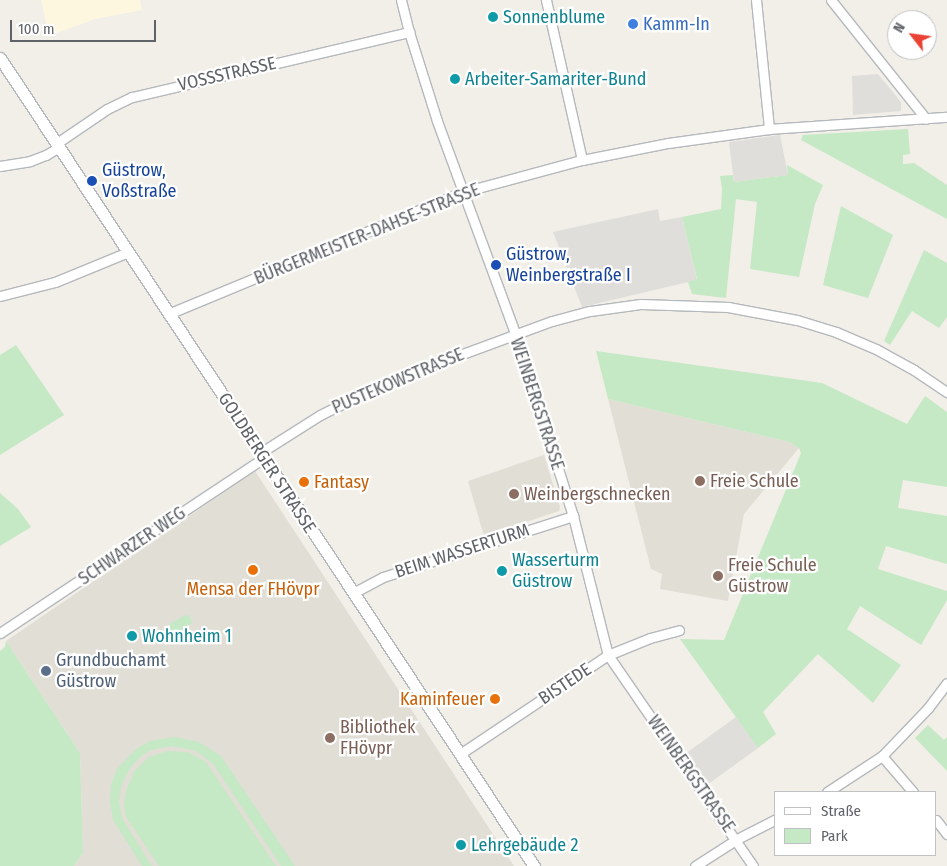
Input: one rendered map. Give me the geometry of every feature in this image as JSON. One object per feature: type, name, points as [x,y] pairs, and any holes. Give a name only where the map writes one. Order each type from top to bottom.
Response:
[{"type":"main road","name":"GOLDBERGER STRASSE","points":[[0,58],[534,866]]},
{"type":"street","name":"WEINBERGSTRASSE","points":[[401,0],[437,122],[514,333],[573,516],[608,655],[737,839],[753,866]]},
{"type":"street","points":[[547,0],[582,160]]},
{"type":"street","points":[[756,0],[769,129]]},
{"type":"street","points":[[831,0],[926,118]]},
{"type":"street","name":"VOSSSTRASSE","points":[[0,166],[30,162],[46,155],[107,109],[132,97],[409,32]]},
{"type":"street","name":"BÜRGERMEISTER-DAHSE-STRASSE","points":[[168,314],[463,192],[582,160],[668,143],[769,129],[947,117]]},
{"type":"street","points":[[0,296],[54,282],[128,252]]},
{"type":"street","name":"PUSTEKOWSTRASSE","points":[[262,455],[320,415],[384,383],[514,333],[590,311],[641,304],[728,307],[762,312],[836,332],[876,349],[914,370],[947,392]]},
{"type":"street","name":"SCHWARZER WEG","points":[[0,634],[262,455]]},
{"type":"street","name":"BEIM WASSERTURM","points":[[353,593],[383,577],[573,516]]},
{"type":"street","name":"BISTEDE","points":[[460,754],[608,655],[650,638],[678,630]]},
{"type":"street","points":[[829,791],[882,756],[928,708],[947,682]]},
{"type":"street","points":[[882,756],[912,791]]},
{"type":"street","points":[[695,866],[737,839],[774,820]]},
{"type":"street","points":[[937,821],[947,834]]},
{"type":"shaded area","points":[[41,0],[140,0],[142,10],[95,19],[54,34],[51,26],[47,27]]},
{"type":"shaded area","points":[[878,74],[901,102],[901,111],[853,115],[852,76]]},
{"type":"shaded area","points":[[780,135],[788,175],[734,182],[729,142]]},
{"type":"shaded area","points":[[658,209],[660,221],[682,217],[697,280],[582,307],[553,232]]},
{"type":"shaded area","name":"Freie Schule","points":[[608,399],[789,442],[799,448],[744,514],[728,601],[660,589],[662,574],[651,569]]},
{"type":"shaded area","name":"Weinbergschnecken","points":[[544,455],[560,507],[559,511],[484,536],[468,481]]},
{"type":"shaded area","points":[[255,471],[514,866],[74,866],[83,853],[80,753],[6,641]]},
{"type":"shaded area","points":[[736,717],[758,748],[707,785],[685,754]]},
{"type":"green space","points":[[908,129],[910,154],[903,155],[903,164],[914,163],[947,185],[947,219],[801,140],[803,135]]},
{"type":"green space","points":[[787,165],[823,185],[815,204],[799,277],[750,269],[757,202],[736,199],[726,298],[692,294],[688,282],[697,279],[682,217],[721,209],[722,189],[720,176],[733,175],[734,182],[788,175]]},
{"type":"green space","points":[[841,206],[893,235],[868,298],[823,285]]},
{"type":"green space","points":[[924,250],[947,263],[947,317],[939,328],[912,311],[890,345],[884,341]]},
{"type":"green space","points":[[16,345],[64,415],[0,455],[0,355]]},
{"type":"green space","points":[[596,351],[822,383],[907,424],[925,396],[947,412],[947,487],[903,480],[898,508],[947,516],[947,564],[886,546],[878,569],[947,591],[947,600],[921,645],[860,606],[847,629],[901,665],[873,703],[818,654],[763,712],[776,734],[758,748],[680,639],[724,640],[801,453],[799,448],[789,442],[608,399]]},
{"type":"green space","points":[[0,493],[18,509],[31,527],[0,546]]},
{"type":"green space","points":[[186,615],[190,616],[192,623],[178,632],[169,629],[171,623]]},
{"type":"green space","points":[[6,641],[80,753],[83,853],[74,866],[0,866],[0,651],[5,647]]},
{"type":"green space","points":[[928,725],[944,740],[947,737],[947,771],[915,738]]},
{"type":"green space","points":[[174,737],[199,742],[221,756],[295,866],[281,866],[213,764],[196,751],[172,746],[151,750],[140,757],[130,768],[121,787],[119,802],[122,818],[152,866],[142,866],[113,820],[110,802],[111,785],[117,769],[136,749],[150,741]]},
{"type":"green space","points":[[168,751],[188,752],[206,762],[276,866],[159,866],[126,817],[124,804],[126,791],[135,770],[149,757]]},
{"type":"place","name":"Sonnenblume","points":[[493,17]]},
{"type":"place","name":"Kamm-In","points":[[633,24]]},
{"type":"place","name":"Arbeiter-Samariter-Bund","points":[[455,79]]},
{"type":"place","name":"Güstrow, Voßstraße","points":[[92,181]]},
{"type":"place","name":"Güstrow, Weinbergstraße I","points":[[496,265]]},
{"type":"place","name":"Freie Schule","points":[[700,481]]},
{"type":"place","name":"Fantasy","points":[[304,482]]},
{"type":"place","name":"Weinbergschnecken","points":[[514,494]]},
{"type":"place","name":"Mensa der FHövpr","points":[[253,570]]},
{"type":"place","name":"Wasserturm Güstrow","points":[[502,571]]},
{"type":"place","name":"Freie Schule Güstrow","points":[[718,576]]},
{"type":"place","name":"Wohnheim 1","points":[[132,636]]},
{"type":"place","name":"Grundbuchamt Güstrow","points":[[46,671]]},
{"type":"place","name":"Kaminfeuer","points":[[495,699]]},
{"type":"place","name":"Bibliothek FHövpr","points":[[330,738]]},
{"type":"place","name":"Lehrgebäude 2","points":[[461,845]]}]
